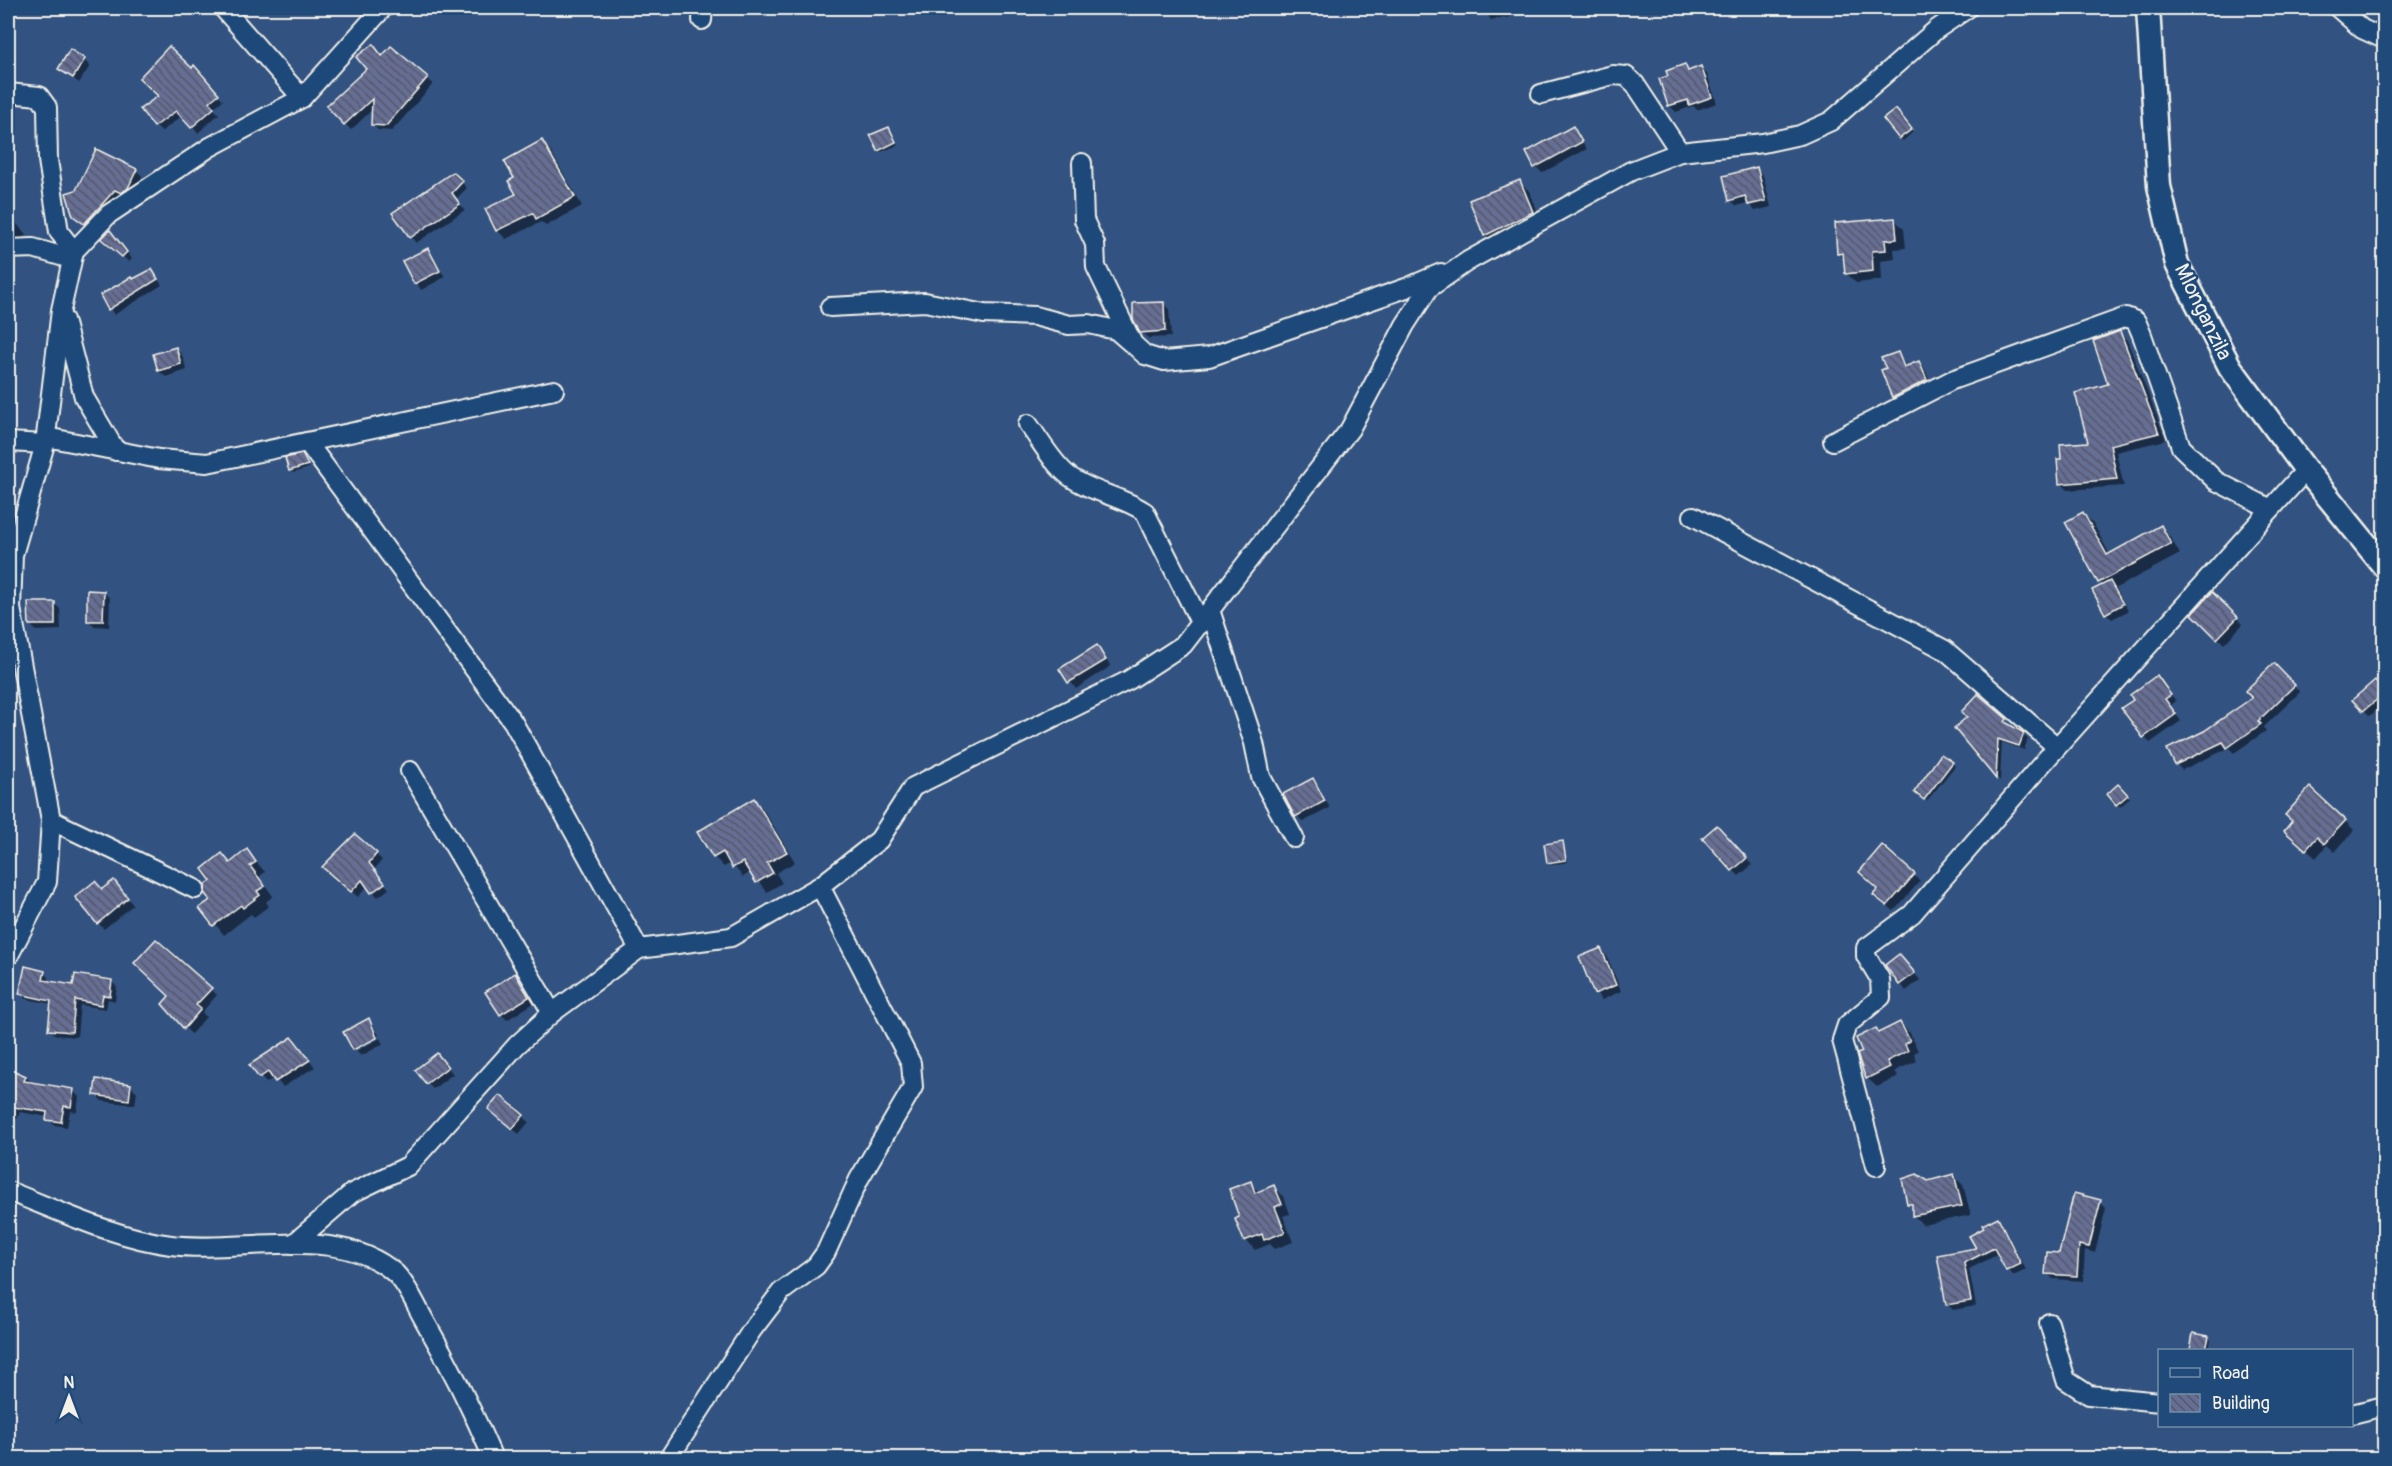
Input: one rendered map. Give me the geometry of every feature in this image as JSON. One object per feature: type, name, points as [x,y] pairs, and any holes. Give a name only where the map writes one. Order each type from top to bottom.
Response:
[{"type":"street","points":[[223,8],[302,98]]},
{"type":"street","points":[[8,957],[14,929],[47,882],[51,820],[11,608],[13,555],[45,440],[61,310],[73,255],[109,214],[210,147],[302,98],[383,8]]},
{"type":"street","points":[[830,307],[925,302],[984,314],[1035,316],[1069,325],[1089,324],[1116,330],[1145,355],[1164,361],[1209,357],[1406,288],[1468,261],[1631,171],[1680,152],[1763,143],[1800,135],[1831,121],[1937,29],[1968,8]]},
{"type":"street","name":"Mlonganzila","points":[[2148,8],[2159,186],[2177,264],[2230,367],[2306,470],[2385,566]]},
{"type":"street","points":[[2338,8],[2362,29],[2385,39]]},
{"type":"street","points":[[1541,94],[1613,75],[1626,76],[1635,84],[1680,152]]},
{"type":"street","points":[[8,93],[39,96],[47,107],[48,160],[59,232],[73,255]]},
{"type":"street","points":[[1082,163],[1084,220],[1095,244],[1096,267],[1132,344]]},
{"type":"street","points":[[8,249],[33,248],[73,255]]},
{"type":"street","points":[[293,1244],[352,1193],[408,1167],[517,1045],[552,1013],[639,949],[731,937],[820,886],[879,840],[913,787],[1129,680],[1183,645],[1206,619],[1350,429],[1405,325],[1430,288],[1468,261]]},
{"type":"street","points":[[61,310],[84,397],[116,451]]},
{"type":"street","points":[[1833,441],[1952,380],[2126,317],[2136,321],[2142,335],[2181,447],[2216,480],[2271,509]]},
{"type":"street","points":[[8,442],[45,440],[159,459],[207,463],[554,390]]},
{"type":"street","points":[[1028,424],[1068,475],[1093,489],[1130,501],[1145,512],[1206,619],[1254,744],[1261,777],[1294,838]]},
{"type":"street","points":[[307,442],[513,722],[639,949]]},
{"type":"street","points":[[1876,1166],[1842,1040],[1847,1026],[1881,997],[1880,979],[1866,956],[1866,948],[1912,914],[2057,747],[2306,470]]},
{"type":"street","points":[[1693,516],[1945,650],[2057,747]]},
{"type":"street","points":[[410,771],[552,1013]]},
{"type":"street","points":[[51,820],[195,889]]},
{"type":"street","points":[[669,1458],[781,1292],[816,1266],[826,1252],[859,1179],[913,1087],[911,1063],[820,886]]},
{"type":"street","points":[[8,1191],[113,1229],[170,1245],[293,1244],[365,1254],[378,1261],[398,1276],[458,1378],[493,1458]]},
{"type":"street","points":[[2049,1323],[2066,1380],[2089,1395],[2158,1402]]},
{"type":"street","points":[[2353,1414],[2385,1406]]},
{"type":"building","points":[[373,44],[382,56],[391,46],[428,77],[386,126],[371,125],[372,99],[344,125],[326,106],[366,69],[356,57]]},
{"type":"building","points":[[169,46],[192,68],[194,65],[219,94],[209,102],[214,108],[191,128],[176,111],[154,127],[140,109],[158,96],[139,78]]},
{"type":"building","points":[[70,49],[85,59],[73,78],[58,69]]},
{"type":"building","points":[[1685,64],[1688,71],[1701,66],[1712,97],[1689,105],[1688,100],[1668,106],[1659,79],[1668,76],[1666,71]]},
{"type":"building","points":[[1896,109],[1912,129],[1899,139],[1883,119]]},
{"type":"building","points":[[1573,126],[1582,142],[1534,168],[1526,152]]},
{"type":"building","points":[[889,127],[896,142],[878,151],[870,135]]},
{"type":"building","points":[[542,140],[575,197],[536,219],[533,213],[496,231],[485,209],[516,194],[508,181],[514,178],[504,161]]},
{"type":"building","points":[[96,149],[137,169],[128,188],[121,193],[115,190],[84,224],[73,216],[66,193],[76,190]]},
{"type":"building","points":[[1757,167],[1766,201],[1748,205],[1745,196],[1729,201],[1723,176]]},
{"type":"building","points":[[453,172],[463,181],[452,193],[460,204],[410,238],[392,213]]},
{"type":"building","points":[[1520,180],[1533,212],[1484,236],[1469,200]]},
{"type":"building","points":[[1895,218],[1897,239],[1885,240],[1886,250],[1872,251],[1873,271],[1845,274],[1843,253],[1837,254],[1835,223]]},
{"type":"building","points":[[110,230],[127,252],[122,257],[101,239]]},
{"type":"building","points":[[428,248],[440,271],[414,284],[402,261]]},
{"type":"building","points":[[152,269],[158,279],[108,310],[100,295],[131,277],[133,279]]},
{"type":"building","points":[[1164,302],[1165,331],[1140,333],[1133,319],[1133,303]]},
{"type":"building","points":[[2120,331],[2159,433],[2110,445],[2117,479],[2059,484],[2057,459],[2061,459],[2060,444],[2088,442],[2075,393],[2108,384],[2093,341]]},
{"type":"building","points":[[176,347],[181,364],[158,371],[153,354]]},
{"type":"building","points":[[1898,352],[1904,367],[1919,361],[1927,380],[1892,398],[1881,370],[1886,368],[1881,358]]},
{"type":"building","points":[[302,454],[308,465],[289,471],[285,458]]},
{"type":"building","points":[[2083,512],[2107,555],[2161,525],[2171,544],[2098,583],[2065,522]]},
{"type":"building","points":[[2110,581],[2123,604],[2105,614],[2092,590]]},
{"type":"building","points":[[87,590],[104,591],[103,621],[87,621]]},
{"type":"building","points":[[2212,592],[2238,617],[2217,639],[2192,614]]},
{"type":"building","points":[[28,602],[55,602],[55,625],[29,625]]},
{"type":"building","points":[[1097,645],[1106,660],[1068,683],[1059,669]]},
{"type":"building","points":[[2274,663],[2295,685],[2258,721],[2261,724],[2227,748],[2223,742],[2175,765],[2167,749],[2204,731],[2252,698],[2245,691]]},
{"type":"building","points":[[2157,675],[2171,695],[2165,699],[2176,714],[2143,738],[2121,708],[2133,700],[2130,695]]},
{"type":"building","points":[[2375,680],[2385,693],[2363,711],[2352,700]]},
{"type":"building","points":[[1978,694],[2007,719],[2005,722],[2024,733],[2019,746],[1998,739],[1996,779],[1954,728],[1967,717],[1961,712]]},
{"type":"building","points":[[1941,754],[1953,762],[1924,800],[1914,792]]},
{"type":"building","points":[[1313,778],[1325,801],[1295,817],[1283,794]]},
{"type":"building","points":[[2118,784],[2128,795],[2116,805],[2107,794]]},
{"type":"building","points":[[2310,787],[2346,820],[2324,844],[2317,837],[2306,850],[2284,831],[2292,821],[2285,815]]},
{"type":"building","points":[[754,798],[787,852],[767,863],[773,873],[756,883],[743,862],[732,868],[723,852],[713,858],[697,832]]},
{"type":"building","points":[[1717,825],[1747,858],[1732,871],[1702,838]]},
{"type":"building","points":[[355,834],[377,853],[369,863],[385,883],[371,893],[362,880],[351,892],[322,867]]},
{"type":"building","points":[[1563,841],[1566,860],[1547,863],[1544,844]]},
{"type":"building","points":[[1882,845],[1915,874],[1887,906],[1873,895],[1878,889],[1859,872]]},
{"type":"building","points":[[247,849],[256,862],[250,866],[265,886],[257,891],[260,895],[243,908],[241,905],[213,926],[199,908],[210,900],[205,894],[205,885],[211,881],[202,869],[222,853],[230,863]]},
{"type":"building","points":[[114,880],[128,898],[97,924],[75,897],[95,881],[102,889]]},
{"type":"building","points":[[156,939],[212,988],[196,1005],[201,1009],[184,1029],[162,1004],[169,996],[134,963]]},
{"type":"building","points":[[1601,948],[1616,985],[1594,994],[1579,957]]},
{"type":"building","points":[[1899,954],[1915,973],[1899,985],[1885,965]]},
{"type":"building","points":[[25,966],[45,971],[43,980],[73,985],[75,974],[112,980],[110,996],[103,995],[101,1005],[75,1000],[72,1032],[48,1030],[51,1001],[19,994]]},
{"type":"building","points":[[515,973],[529,997],[500,1015],[485,992]]},
{"type":"building","points":[[369,1018],[377,1038],[353,1050],[343,1032]]},
{"type":"building","points":[[1900,1022],[1910,1041],[1905,1044],[1908,1051],[1887,1061],[1890,1067],[1866,1079],[1857,1054],[1862,1052],[1856,1038],[1876,1028],[1878,1033]]},
{"type":"building","points":[[292,1037],[310,1060],[275,1082],[268,1072],[259,1078],[249,1065]]},
{"type":"building","points":[[437,1053],[448,1067],[426,1084],[415,1070]]},
{"type":"building","points":[[8,1068],[26,1076],[24,1081],[74,1089],[71,1107],[64,1106],[61,1122],[46,1120],[47,1112],[14,1107],[8,1121]]},
{"type":"building","points":[[96,1079],[131,1084],[129,1100],[94,1095]]},
{"type":"building","points":[[500,1095],[524,1115],[512,1129],[488,1109]]},
{"type":"building","points":[[1917,1174],[1928,1181],[1954,1174],[1962,1206],[1912,1216],[1912,1204],[1907,1204],[1902,1179]]},
{"type":"building","points":[[1251,1181],[1255,1193],[1274,1185],[1282,1204],[1275,1207],[1285,1232],[1264,1240],[1262,1234],[1244,1241],[1235,1219],[1239,1217],[1229,1189]]},
{"type":"building","points":[[2074,1193],[2101,1200],[2089,1247],[2079,1245],[2077,1276],[2045,1274],[2047,1252],[2059,1253]]},
{"type":"building","points":[[1998,1217],[2021,1264],[2006,1271],[1994,1248],[1964,1263],[1971,1301],[1946,1305],[1937,1255],[1976,1248],[1969,1236],[1984,1228],[1982,1225]]},
{"type":"building","points":[[2193,1333],[2209,1336],[2206,1349],[2190,1349]]}]
